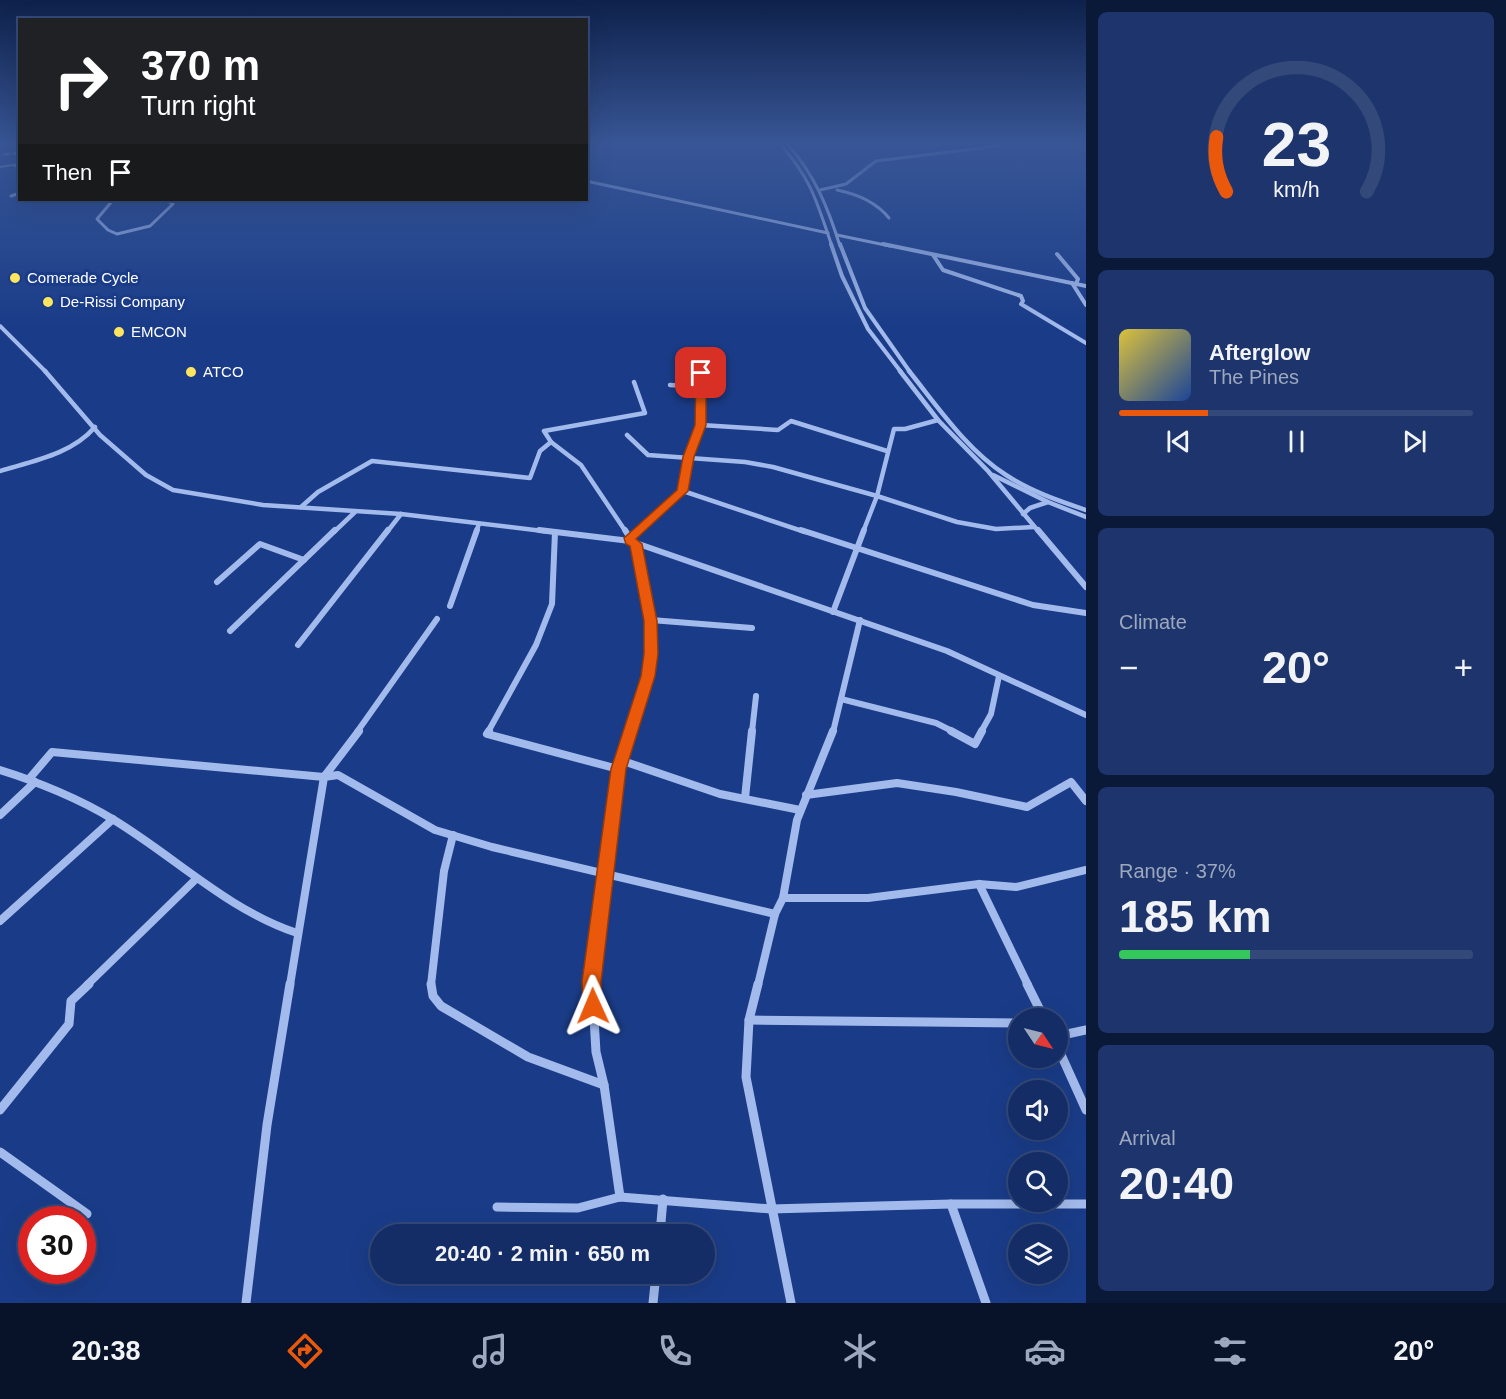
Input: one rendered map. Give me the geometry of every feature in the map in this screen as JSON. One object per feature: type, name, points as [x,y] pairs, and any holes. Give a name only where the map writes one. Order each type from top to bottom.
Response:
[{"type":"street","points":[[111,206],[100,213],[97,219],[108,230],[117,234],[154,224],[171,206]]},
{"type":"street","points":[[701,206],[828,233]]},
{"type":"street","points":[[818,206],[842,276],[868,329],[938,420],[988,471],[1086,586]]},
{"type":"street","points":[[826,206],[850,276],[876,328],[961,435],[1006,475],[1036,491],[1086,510]]},
{"type":"street","points":[[877,206],[889,218]]},
{"type":"street","points":[[837,235],[1086,286]]},
{"type":"street","points":[[933,255],[943,270],[1021,296],[1023,301],[1021,304],[1086,343]]},
{"type":"street","points":[[1057,255],[1078,279],[1074,283]]},
{"type":"street","points":[[1074,283],[1086,305]]},
{"type":"street","points":[[0,326],[60,386],[122,456],[146,475],[173,490],[263,505],[401,514],[632,541],[947,651],[1086,715]]},
{"type":"street","points":[[632,541],[683,491],[689,457],[700,425],[699,387],[703,360]]},
{"type":"street","points":[[620,1197],[596,1052],[592,982],[618,769],[648,676],[651,621],[632,541],[581,465],[551,442],[544,431],[645,413],[634,382]]},
{"type":"street","points":[[670,384],[699,387]]},
{"type":"street","points":[[833,612],[877,496],[894,429],[905,429],[938,420]]},
{"type":"street","points":[[700,425],[778,430],[791,421],[887,451]]},
{"type":"street","points":[[0,471],[63,450],[91,433],[94,427]]},
{"type":"street","points":[[627,435],[648,455],[745,462],[773,467],[877,496],[957,522],[996,529],[1034,526]]},
{"type":"street","points":[[301,507],[318,492],[372,461],[530,478],[540,451],[551,442]]},
{"type":"street","points":[[988,471],[1048,502],[1083,516],[1086,523]]},
{"type":"street","points":[[683,491],[929,574],[1033,606],[1086,613]]},
{"type":"street","points":[[1023,514],[1030,508],[1048,502]]},
{"type":"street","points":[[230,632],[273,588],[355,512]]},
{"type":"street","points":[[298,645],[340,595],[359,566],[401,514]]},
{"type":"street","points":[[450,606],[479,524]]},
{"type":"street","points":[[555,532],[552,604],[536,645],[487,734],[618,769]]},
{"type":"street","points":[[217,582],[260,544],[304,560]]},
{"type":"street","points":[[246,1303],[267,1125],[324,777],[408,664],[437,619]]},
{"type":"street","points":[[791,1303],[746,1077],[749,1020],[775,914],[783,898],[800,810],[836,724],[860,620]]},
{"type":"street","points":[[651,621],[752,628]]},
{"type":"street","points":[[841,699],[936,723],[975,744],[991,714],[999,676]]},
{"type":"street","points":[[745,798],[756,696]]},
{"type":"street","points":[[0,815],[32,781],[52,752],[324,777],[338,775],[435,830],[492,847],[775,914]]},
{"type":"street","points":[[620,760],[720,794],[800,810]]},
{"type":"street","points":[[0,770],[32,781],[113,819],[196,879],[273,925],[297,933]]},
{"type":"street","points":[[806,795],[897,783],[1028,807],[1071,782],[1086,801]]},
{"type":"street","points":[[0,921],[113,819]]},
{"type":"street","points":[[453,835],[444,871],[431,984],[434,996],[441,1006],[528,1057],[603,1085]]},
{"type":"street","points":[[783,898],[868,898],[979,884],[1016,887],[1086,870]]},
{"type":"street","points":[[0,1110],[69,1024],[71,1001],[196,879]]},
{"type":"street","points":[[979,884],[1039,1008]]},
{"type":"street","points":[[749,1020],[1008,1023]]},
{"type":"street","points":[[1068,1034],[1086,1030]]},
{"type":"street","points":[[1067,1068],[1086,1110]]},
{"type":"street","points":[[0,1152],[76,1206]]},
{"type":"street","points":[[497,1207],[578,1208],[620,1197],[771,1209],[951,1204],[1086,1204]]},
{"type":"street","points":[[661,1224],[663,1199]]},
{"type":"street","points":[[951,1204],[986,1303]]},
{"type":"street","points":[[653,1303],[655,1284]]},
{"type":"place","name":"Comerade Cycle","points":[[15,278]]},
{"type":"place","name":"De-Rissi Company","points":[[48,302]]},
{"type":"place","name":"EMCON","points":[[119,332]]},
{"type":"place","name":"ATCO","points":[[191,372]]},
{"type":"route","points":[[593,1006],[592,982],[618,769],[648,676],[651,654],[651,621],[636,544],[630,542],[630,538],[683,491],[689,457],[700,425],[701,373]]}]
